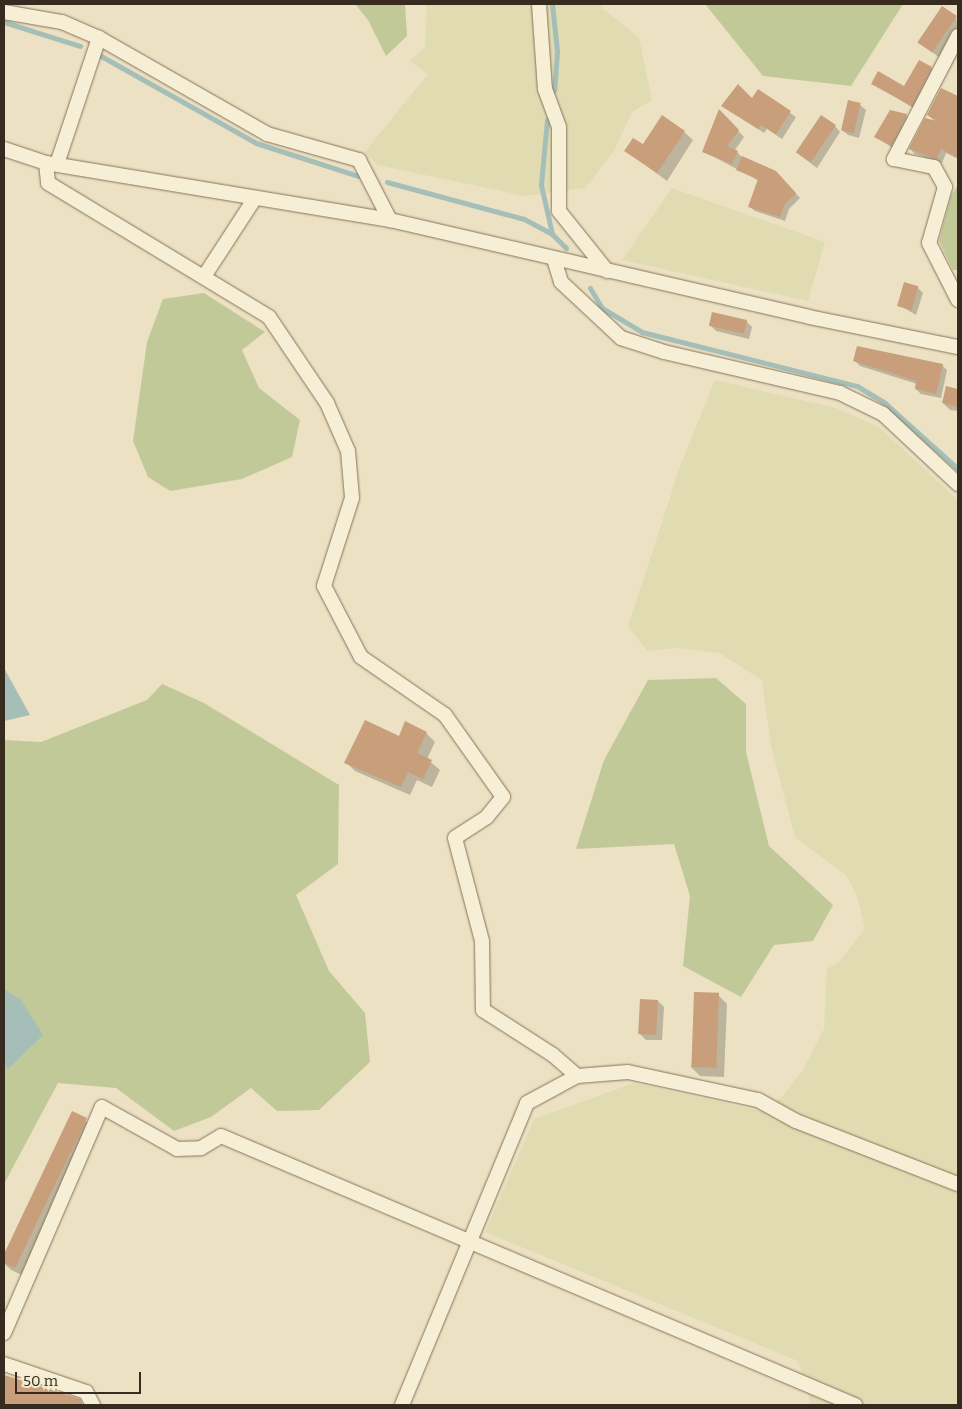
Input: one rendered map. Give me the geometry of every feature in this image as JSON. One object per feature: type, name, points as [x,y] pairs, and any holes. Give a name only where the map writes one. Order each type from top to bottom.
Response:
[{"type":"street","points":[[538,4],[545,89],[559,127],[559,210],[606,271]]},
{"type":"street","points":[[4,12],[62,22],[99,38],[267,134],[359,160],[390,220]]},
{"type":"street","points":[[958,36],[894,158],[934,167],[945,187],[929,243],[958,300]]},
{"type":"street","points":[[99,38],[52,163],[48,183],[205,275],[269,317],[327,403],[348,451],[352,498],[324,586],[361,656],[445,715],[503,797],[487,817],[455,838],[482,941],[483,1010],[553,1055],[577,1076]]},
{"type":"street","points":[[4,149],[52,163],[390,220],[606,271],[958,347]]},
{"type":"street","points":[[205,275],[255,198]]},
{"type":"street","points":[[554,259],[561,282],[621,338],[664,352],[840,393],[883,414],[958,484]]},
{"type":"street","points":[[402,1405],[527,1103],[577,1076],[628,1072],[758,1100],[796,1120],[958,1184]]},
{"type":"street","points":[[4,1333],[102,1107],[178,1149],[201,1148],[221,1136],[855,1405]]},
{"type":"street","points":[[4,1364],[86,1392],[93,1405]]},
{"type":"shaded area","points":[[427,4],[598,4],[639,38],[652,100],[632,112],[614,151],[585,188],[525,196],[377,165],[365,152],[428,74],[410,61],[425,47]]},
{"type":"shaded area","points":[[672,188],[825,242],[808,301],[622,260]]},
{"type":"shaded area","points":[[715,380],[836,408],[879,427],[958,500],[958,1399],[955,1405],[811,1405],[798,1361],[485,1232],[534,1119],[634,1083],[760,1111],[782,1097],[803,1070],[824,1029],[827,969],[839,962],[865,929],[857,896],[846,875],[795,837],[771,746],[762,680],[719,653],[679,648],[647,651],[628,626],[681,464]]},
{"type":"green space","points":[[355,4],[405,4],[407,36],[386,56],[368,20]]},
{"type":"green space","points":[[705,4],[903,4],[851,86],[763,76]]},
{"type":"green space","points":[[958,185],[958,270],[953,270],[939,241],[951,196]]},
{"type":"green space","points":[[204,293],[265,332],[242,350],[259,388],[300,420],[292,457],[242,479],[170,491],[148,477],[133,441],[147,342],[163,299]]},
{"type":"green space","points":[[716,678],[746,704],[746,752],[769,846],[833,905],[813,941],[774,945],[741,997],[683,966],[690,896],[674,844],[576,849],[604,760],[648,680]]},
{"type":"green space","points":[[162,684],[204,703],[339,785],[338,864],[296,895],[329,971],[365,1013],[370,1062],[319,1110],[277,1111],[251,1088],[211,1117],[174,1131],[116,1088],[58,1083],[4,1184],[4,740],[41,742],[147,700]]},
{"type":"water","points":[[4,668],[30,715],[4,721]]},
{"type":"water","points":[[4,989],[21,1000],[43,1035],[8,1069],[4,1064]]},
{"type":"building","points":[[942,6],[957,16],[932,53],[917,42]]},
{"type":"building","points":[[919,60],[932,67],[912,106],[871,84],[878,71],[904,86]]},
{"type":"building","points":[[738,84],[752,98],[758,89],[791,111],[776,134],[761,125],[758,129],[721,106]]},
{"type":"building","points":[[941,88],[958,96],[958,158],[941,149],[937,159],[909,149],[925,118],[937,121],[927,115]]},
{"type":"building","points":[[848,100],[861,103],[854,133],[841,130]]},
{"type":"building","points":[[719,109],[739,130],[727,146],[738,151],[732,164],[702,152]]},
{"type":"building","points":[[890,110],[907,114],[891,146],[874,137]]},
{"type":"building","points":[[662,115],[685,131],[657,173],[624,151],[633,138],[643,144]]},
{"type":"building","points":[[821,115],[836,125],[811,162],[796,152]]},
{"type":"building","points":[[742,156],[776,171],[796,193],[785,204],[780,217],[748,207],[758,179],[736,170]]},
{"type":"building","points":[[904,282],[918,286],[912,310],[897,306]]},
{"type":"building","points":[[712,312],[747,320],[744,334],[709,326]]},
{"type":"building","points":[[857,346],[943,364],[936,394],[915,389],[916,381],[853,361]]},
{"type":"building","points":[[946,386],[958,389],[958,407],[942,403]]},
{"type":"building","points":[[365,720],[399,736],[405,721],[427,732],[417,753],[432,760],[423,779],[408,772],[401,787],[344,763]]},
{"type":"building","points":[[694,992],[719,993],[716,1068],[691,1067]]},
{"type":"building","points":[[640,999],[658,1000],[656,1035],[638,1034]]},
{"type":"building","points":[[72,1111],[87,1118],[15,1268],[4,1263],[4,1254]]},
{"type":"building","points":[[4,1375],[80,1399],[83,1405],[4,1405]]},
{"type":"waterway","points":[[552,4],[557,51],[554,90]]},
{"type":"waterway","points":[[4,22],[80,46]]},
{"type":"waterway","points":[[101,56],[256,143],[358,176]]},
{"type":"waterway","points":[[547,120],[541,185],[552,234]]},
{"type":"waterway","points":[[387,182],[524,219],[552,234],[566,248]]},
{"type":"waterway","points":[[590,288],[602,308],[642,332],[857,386],[885,403],[958,469]]}]
